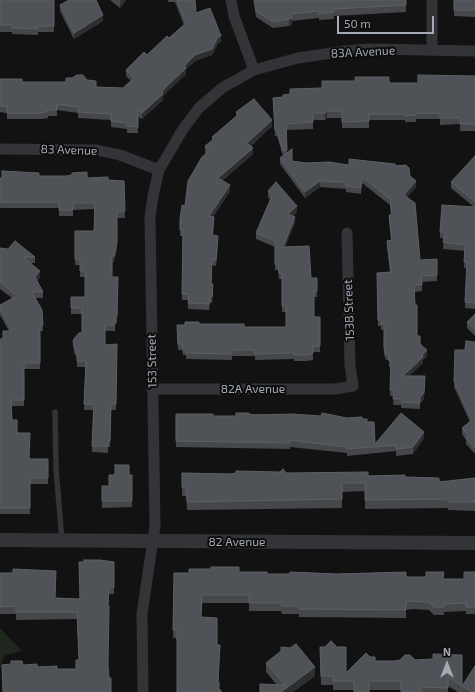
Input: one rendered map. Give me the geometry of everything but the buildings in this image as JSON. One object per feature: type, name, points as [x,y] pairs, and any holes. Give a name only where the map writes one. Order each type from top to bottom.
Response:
[{"type":"street","points":[[231,0],[234,16],[254,70]]},
{"type":"street","points":[[432,0],[432,50]]},
{"type":"street","name":"83A Avenue","points":[[254,70],[298,58],[370,49],[475,50]]},
{"type":"street","name":"153 Street","points":[[143,692],[142,614],[155,526],[150,218],[153,196],[159,170],[183,129],[199,108],[222,88],[254,70]]},
{"type":"street","name":"83 Avenue","points":[[0,149],[97,150],[120,155],[159,170]]},
{"type":"street","name":"153B Street","points":[[347,233],[350,365],[353,386]]},
{"type":"street","name":"82A Avenue","points":[[152,389],[335,389],[353,386]]},
{"type":"street","name":"82 Avenue","points":[[0,540],[475,543]]},
{"type":"lane","points":[[55,412],[56,468],[62,540]]},
{"type":"shaded area","points":[[0,628],[22,651],[5,655],[0,669]]}]
